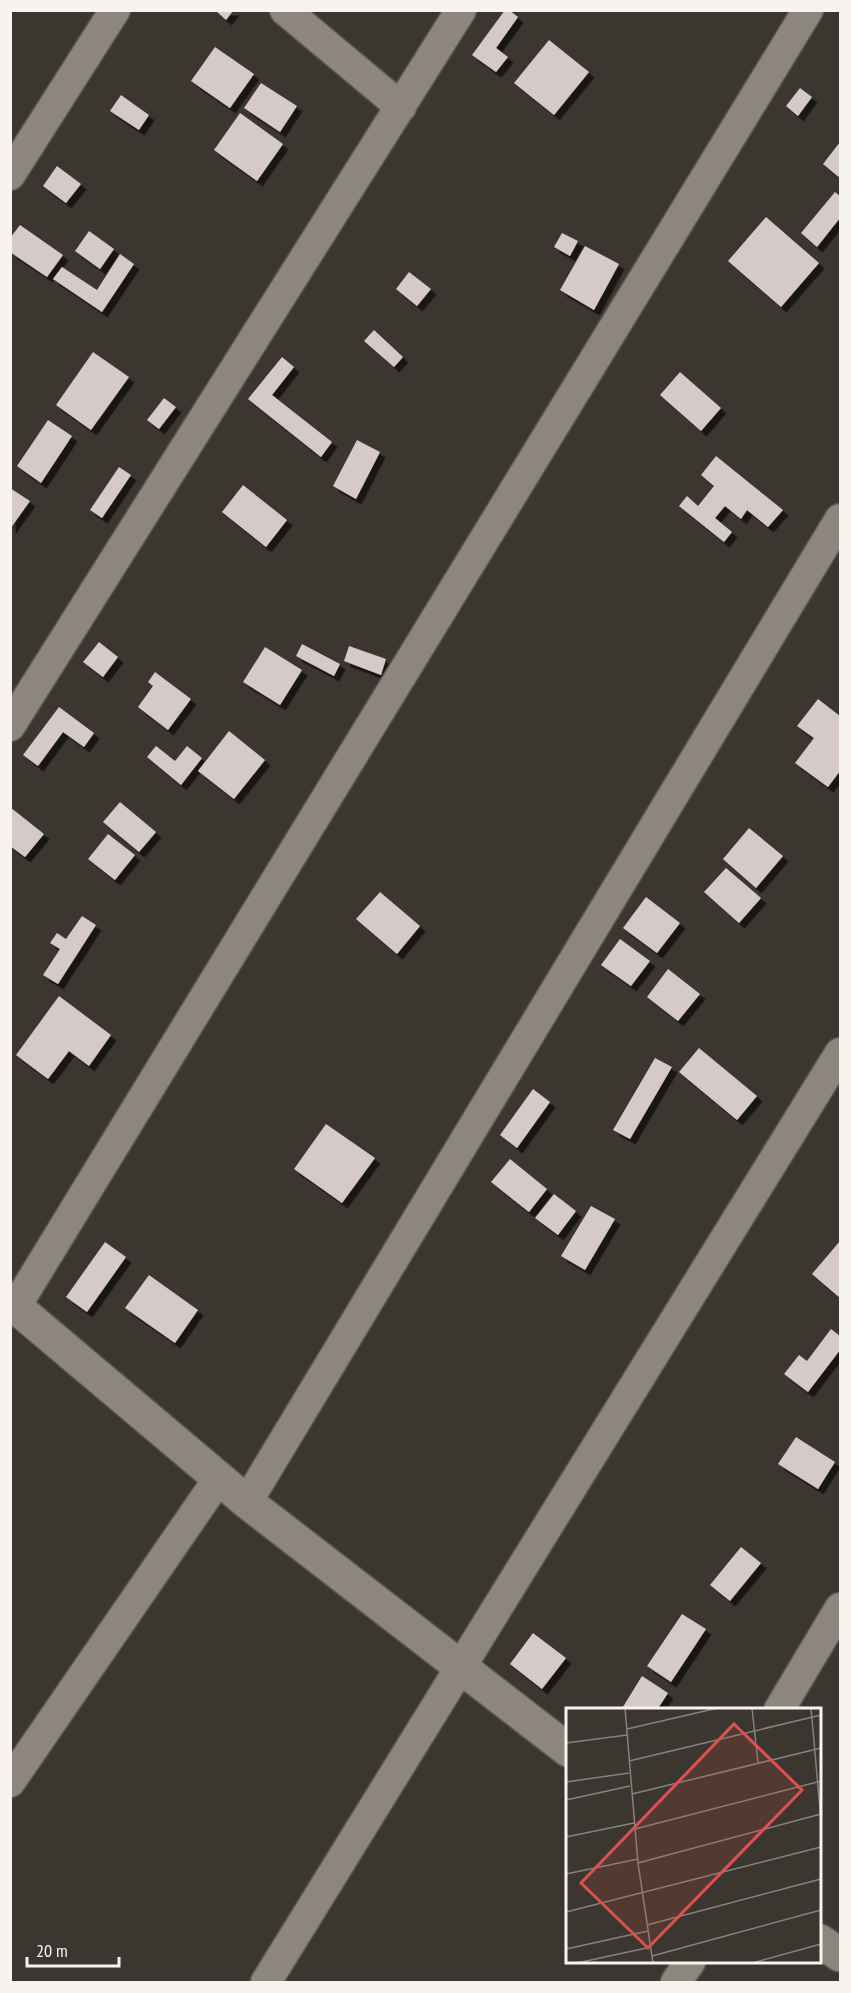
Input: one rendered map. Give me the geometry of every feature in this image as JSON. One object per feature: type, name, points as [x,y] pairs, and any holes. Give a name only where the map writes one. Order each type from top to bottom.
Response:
[{"type":"main road","points":[[13,1304],[247,1502],[566,1749]]},
{"type":"main road","points":[[821,1942],[840,1955]]},
{"type":"street","points":[[10,175],[115,10]]},
{"type":"street","points":[[285,10],[401,107]]},
{"type":"street","points":[[10,726],[461,10]]},
{"type":"street","points":[[13,1304],[808,10]]},
{"type":"street","points":[[247,1502],[840,519]]},
{"type":"street","points":[[266,1983],[840,1053]]},
{"type":"street","points":[[10,1782],[219,1478]]},
{"type":"street","points":[[780,1708],[840,1608]]},
{"type":"street","points":[[676,1983],[689,1963]]},
{"type":"building","points":[[215,10],[234,10],[226,20]]},
{"type":"building","points":[[505,10],[509,10],[518,17],[496,48],[508,57],[496,72],[472,55]]},
{"type":"building","points":[[549,40],[589,72],[554,115],[514,83]]},
{"type":"building","points":[[215,47],[254,74],[230,108],[191,81]]},
{"type":"building","points":[[261,83],[297,106],[280,132],[244,108]]},
{"type":"building","points":[[800,88],[812,97],[798,116],[786,106]]},
{"type":"building","points":[[121,95],[149,115],[139,130],[110,111]]},
{"type":"building","points":[[240,113],[283,144],[257,181],[214,150]]},
{"type":"building","points":[[840,142],[840,178],[823,164]]},
{"type":"building","points":[[57,166],[81,184],[66,203],[43,186]]},
{"type":"building","points":[[835,192],[840,196],[840,218],[817,247],[801,233]]},
{"type":"building","points":[[766,217],[819,263],[781,307],[728,261]]},
{"type":"building","points":[[20,225],[63,255],[47,277],[10,252],[10,238]]},
{"type":"building","points":[[89,231],[114,249],[100,269],[75,251]]},
{"type":"building","points":[[562,233],[578,241],[570,256],[554,247]]},
{"type":"building","points":[[585,246],[619,264],[594,310],[560,290]]},
{"type":"building","points":[[120,254],[134,264],[102,312],[53,279],[62,267],[97,290]]},
{"type":"building","points":[[409,272],[431,289],[417,306],[396,289]]},
{"type":"building","points":[[374,330],[403,357],[394,367],[364,341]]},
{"type":"building","points":[[93,352],[129,377],[91,430],[56,405]]},
{"type":"building","points":[[282,357],[294,367],[272,395],[332,442],[321,457],[248,399]]},
{"type":"building","points":[[680,372],[721,408],[701,431],[660,395]]},
{"type":"building","points":[[164,398],[176,407],[159,429],[147,420]]},
{"type":"building","points":[[48,420],[72,436],[41,483],[17,466]]},
{"type":"building","points":[[357,440],[380,452],[356,499],[333,486]]},
{"type":"building","points":[[716,456],[783,510],[768,527],[747,510],[741,519],[725,506],[715,518],[732,532],[724,542],[679,506],[687,496],[698,506],[714,486],[701,475]]},
{"type":"building","points":[[119,467],[131,475],[102,518],[90,510]]},
{"type":"building","points":[[243,485],[287,520],[266,547],[222,512]]},
{"type":"building","points":[[10,488],[30,501],[10,529]]},
{"type":"building","points":[[99,642],[118,657],[103,677],[83,662]]},
{"type":"building","points":[[302,644],[340,664],[334,676],[296,656]]},
{"type":"building","points":[[349,646],[386,659],[381,675],[344,661]]},
{"type":"building","points":[[265,647],[302,670],[280,705],[243,682]]},
{"type":"building","points":[[155,672],[191,699],[168,730],[138,707],[153,686],[148,682]]},
{"type":"building","points":[[818,699],[840,716],[840,771],[828,787],[795,763],[814,738],[797,726]]},
{"type":"building","points":[[59,707],[94,733],[84,747],[63,732],[38,766],[23,755]]},
{"type":"building","points":[[229,731],[265,760],[234,799],[198,771]]},
{"type":"building","points":[[156,746],[175,761],[187,746],[202,758],[181,785],[147,757]]},
{"type":"building","points":[[120,802],[156,832],[139,852],[103,822]]},
{"type":"building","points":[[10,807],[44,834],[25,857],[10,846]]},
{"type":"building","points":[[749,828],[783,856],[756,888],[723,859]]},
{"type":"building","points":[[108,834],[135,855],[115,880],[88,859]]},
{"type":"building","points":[[726,868],[761,898],[739,923],[704,892]]},
{"type":"building","points":[[380,892],[420,926],[397,954],[356,919]]},
{"type":"building","points":[[646,897],[680,923],[657,953],[623,928]]},
{"type":"building","points":[[82,916],[96,925],[58,984],[43,975],[60,949],[50,943],[57,933],[66,939]]},
{"type":"building","points":[[620,939],[650,961],[631,986],[601,965]]},
{"type":"building","points":[[668,969],[700,994],[678,1021],[647,997]]},
{"type":"building","points":[[59,996],[111,1035],[89,1066],[69,1051],[48,1079],[16,1055]]},
{"type":"building","points":[[699,1048],[757,1096],[737,1120],[679,1072]]},
{"type":"building","points":[[655,1058],[672,1067],[630,1139],[613,1130]]},
{"type":"building","points":[[533,1089],[550,1102],[517,1148],[500,1135]]},
{"type":"building","points":[[326,1124],[375,1158],[342,1203],[294,1169]]},
{"type":"building","points":[[510,1159],[547,1189],[529,1212],[491,1182]]},
{"type":"building","points":[[554,1194],[576,1211],[558,1235],[535,1218]]},
{"type":"building","points":[[591,1206],[615,1219],[585,1270],[561,1256]]},
{"type":"building","points":[[840,1241],[840,1298],[812,1274]]},
{"type":"building","points":[[105,1242],[126,1257],[87,1312],[66,1297]]},
{"type":"building","points":[[149,1275],[198,1310],[175,1343],[125,1308]]},
{"type":"building","points":[[831,1329],[840,1336],[840,1350],[808,1392],[784,1374],[799,1355],[807,1361]]},
{"type":"building","points":[[796,1437],[835,1462],[818,1489],[778,1464]]},
{"type":"building","points":[[741,1547],[761,1563],[730,1601],[710,1585]]},
{"type":"building","points":[[682,1614],[706,1629],[671,1682],[647,1666]]},
{"type":"building","points":[[533,1633],[566,1658],[542,1689],[510,1664]]},
{"type":"building","points":[[642,1676],[668,1693],[658,1708],[622,1708]]}]
